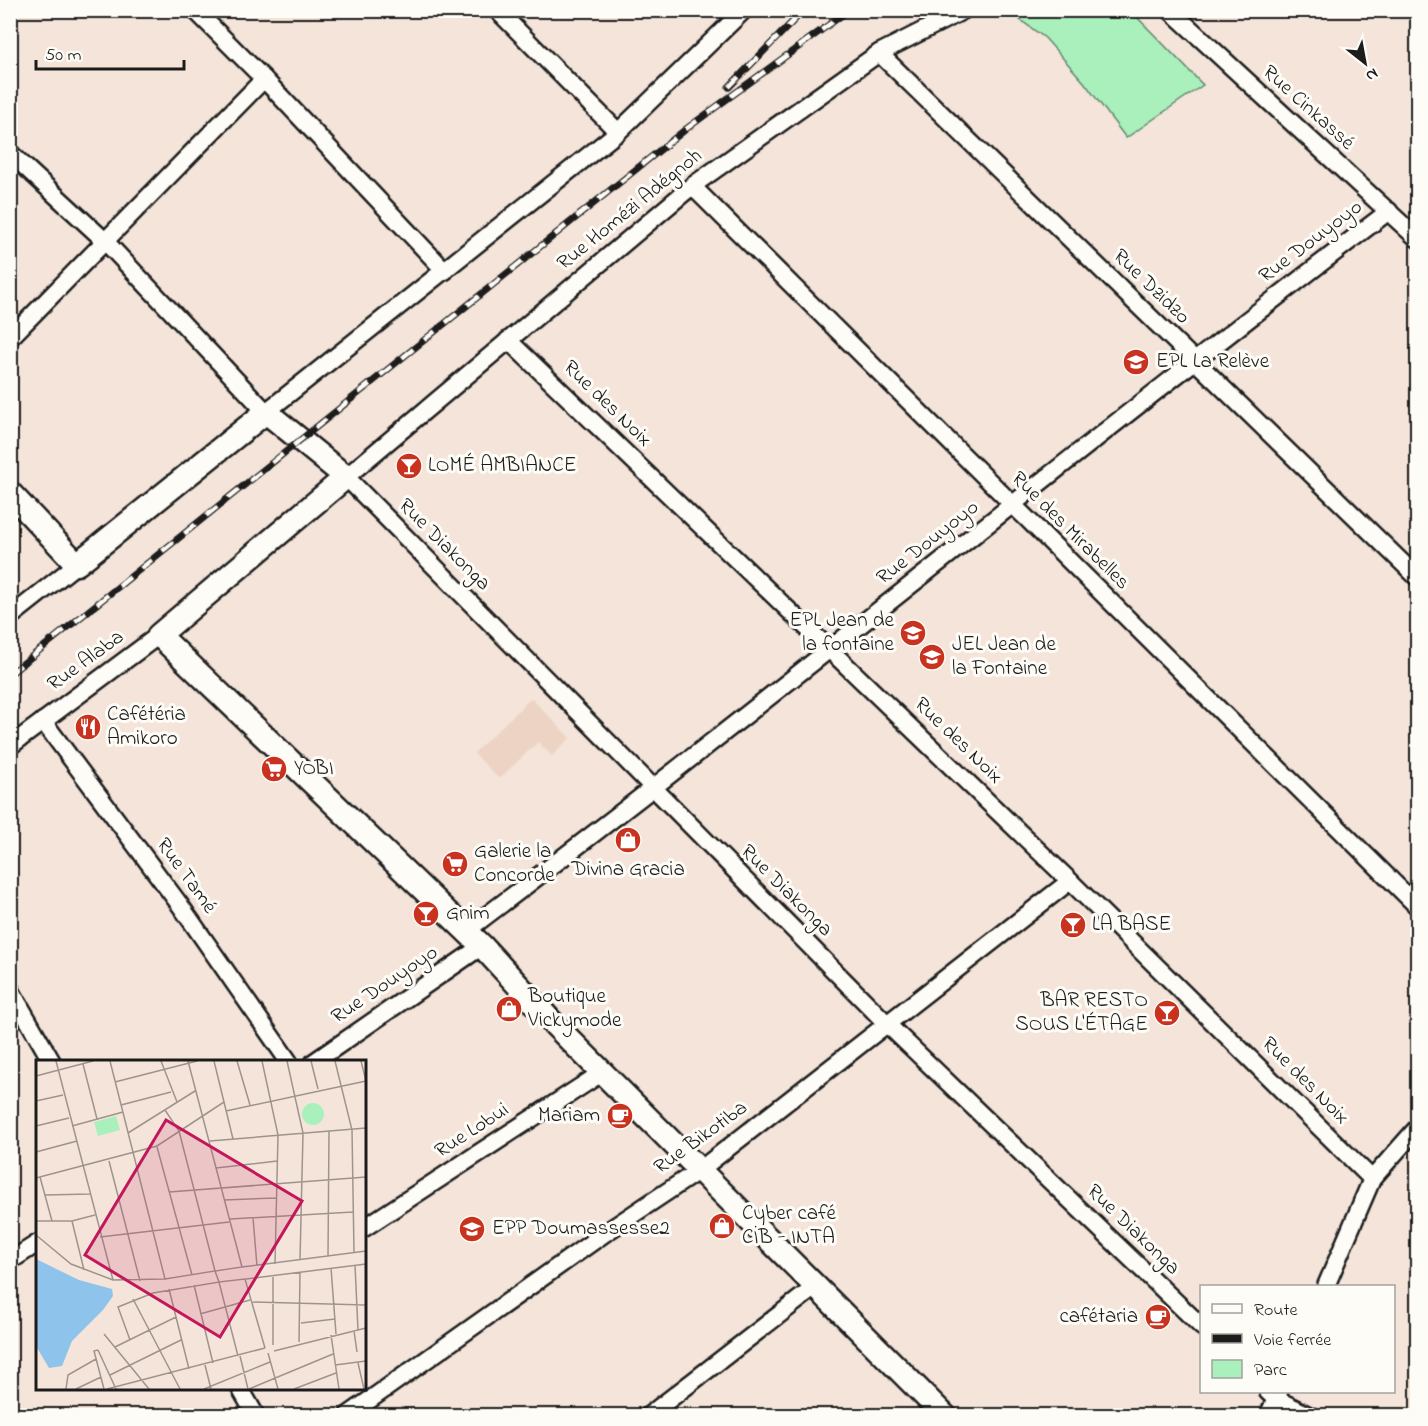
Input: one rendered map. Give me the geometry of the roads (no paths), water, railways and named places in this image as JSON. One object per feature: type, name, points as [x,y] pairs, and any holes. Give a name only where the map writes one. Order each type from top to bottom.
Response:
[{"type":"main road","points":[[10,493],[77,564],[266,412],[346,477],[159,635],[482,946],[549,1019],[945,1416]]},
{"type":"street","points":[[195,10],[264,79],[445,271]]},
{"type":"street","points":[[496,10],[618,132]]},
{"type":"street","points":[[10,153],[105,241],[266,412],[618,132],[744,10]]},
{"type":"street","name":"Rue Homézi Adégnoh","points":[[346,477],[692,186],[879,53],[964,10]]},
{"type":"street","name":"Rue Cinkassé","points":[[1170,10],[1418,239]]},
{"type":"street","name":"Rue Dzidzo","points":[[879,53],[1418,578]]},
{"type":"street","points":[[10,338],[264,79]]},
{"type":"street","name":"Rue des Mirabelles","points":[[692,186],[1012,506],[1418,906]]},
{"type":"street","name":"Rue Douyoyo","points":[[466,931],[654,790],[1193,360],[1389,211]]},
{"type":"street","name":"Rue des Noix","points":[[508,340],[1070,881],[1372,1179]]},
{"type":"street","name":"Rue Diakonga","points":[[346,477],[887,1024],[1200,1325]]},
{"type":"street","points":[[10,617],[77,564]]},
{"type":"street","name":"Rue Alaba","points":[[10,746],[159,635]]},
{"type":"street","name":"Rue Tamé","points":[[43,721],[180,905],[287,1060]]},
{"type":"street","name":"Rue Bikotiba","points":[[346,1416],[605,1233],[701,1169],[1070,881]]},
{"type":"street","name":"Rue Douyoyo","points":[[317,1060],[482,946]]},
{"type":"street","points":[[10,989],[51,1060]]},
{"type":"street","name":"Rue Lobui","points":[[366,1227],[603,1072]]},
{"type":"street","points":[[1327,1285],[1372,1179],[1418,1127]]},
{"type":"street","points":[[10,1261],[36,1244]]},
{"type":"street","points":[[648,1416],[815,1287]]},
{"type":"street","points":[[241,1390],[256,1416]]},
{"type":"street","points":[[1268,1416],[1274,1394],[1310,1416]]},
{"type":"railway","points":[[729,87],[804,10]]},
{"type":"railway","points":[[10,674],[686,129],[849,10]]},
{"type":"place","name":"EPL La Relève","points":[[1136,362]]},
{"type":"place","name":"LOMÉ AMBIANCE","points":[[409,466]]},
{"type":"place","name":"EPL Jean de la fontaine","points":[[913,633]]},
{"type":"place","name":"JEL Jean de la Fontaine","points":[[932,657]]},
{"type":"place","name":"Cafétéria Amikoro","points":[[88,727]]},
{"type":"place","name":"YOBI","points":[[274,769]]},
{"type":"place","name":"Divina Gracia","points":[[628,840]]},
{"type":"place","name":"Galerie la Concorde","points":[[455,864]]},
{"type":"place","name":"Gnim","points":[[426,914]]},
{"type":"place","name":"LA BASE","points":[[1073,925]]},
{"type":"place","name":"Boutique Vickymode","points":[[509,1009]]},
{"type":"place","name":"BAR RESTO SOUS L'ÉTAGE","points":[[1167,1013]]},
{"type":"place","name":"Mariam","points":[[620,1116]]},
{"type":"place","name":"Cyber café CIB - INTA","points":[[722,1226]]},
{"type":"place","name":"EPP Doumassesse2","points":[[472,1229]]},
{"type":"place","name":"cafétaria","points":[[1158,1317]]}]
